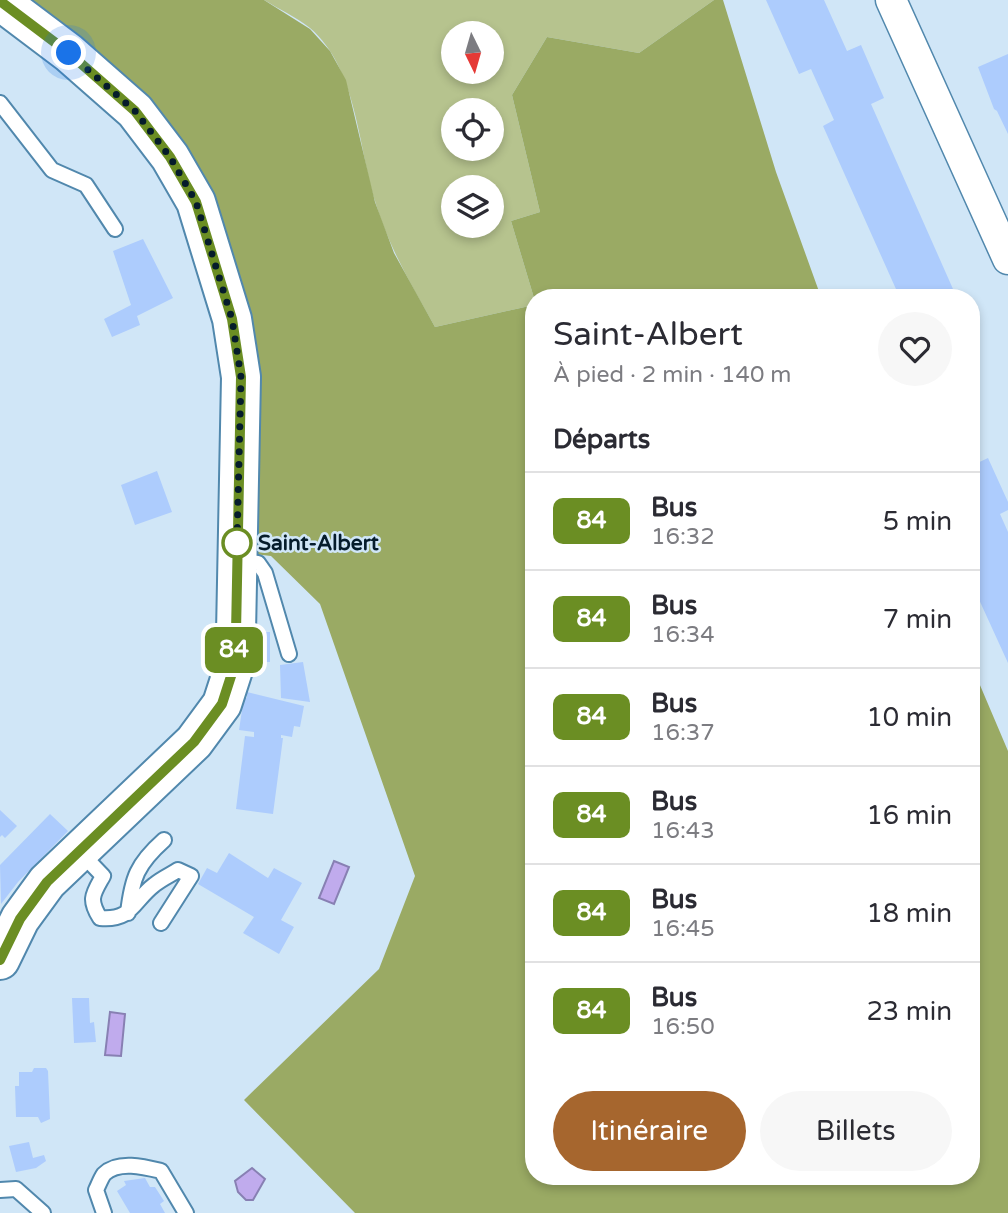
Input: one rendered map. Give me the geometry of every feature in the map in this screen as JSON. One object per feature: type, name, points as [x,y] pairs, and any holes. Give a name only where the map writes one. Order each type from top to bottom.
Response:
[{"type":"main road","points":[[0,1],[69,53],[135,111],[170,157],[196,202],[232,319],[241,377],[233,670],[222,704],[194,742],[47,882],[20,919],[0,960]]},
{"type":"street","points":[[891,0],[1008,259]]},
{"type":"lane","points":[[0,103],[52,170],[86,185],[115,229]]},
{"type":"lane","points":[[237,561],[258,563],[265,573],[289,654]]},
{"type":"lane","points":[[128,913],[131,884],[146,856],[164,840]]},
{"type":"lane","points":[[80,852],[103,876],[92,895],[94,908],[100,918],[113,919],[128,913],[153,886],[178,870],[191,876],[161,923]]},
{"type":"lane","points":[[104,1213],[96,1190],[104,1174],[117,1168],[138,1166],[161,1171],[186,1213]]},
{"type":"lane","points":[[0,1190],[16,1189],[43,1213]]},
{"type":"green space","points":[[21,0],[264,0],[310,29],[330,51],[346,80],[375,202],[394,253],[435,327],[525,307],[525,1185],[980,1185],[980,685],[1008,751],[1008,1213],[355,1213],[244,1100],[379,969],[415,876],[320,604],[271,556],[254,554],[225,242]]},
{"type":"green space","points":[[264,0],[714,0],[639,53],[547,37],[512,95],[540,212],[511,221],[531,289],[525,289],[525,307],[435,327],[401,266],[380,218],[354,109],[338,64],[326,45],[310,28]]},
{"type":"green space","points":[[714,0],[723,0],[776,172],[818,289],[531,289],[511,221],[540,212],[512,95],[547,37],[639,53]]},
{"type":"shaded area","points":[[334,861],[349,867],[334,904],[319,898]]},
{"type":"shaded area","points":[[110,1012],[125,1014],[121,1056],[105,1055]]},
{"type":"shaded area","points":[[252,1168],[265,1179],[253,1200],[246,1200],[238,1192],[235,1181]]},
{"type":"building","points":[[766,0],[824,0],[847,51],[861,45],[884,98],[871,104],[953,289],[896,289],[823,126],[834,120],[811,69],[799,74]]},
{"type":"building","points":[[1008,54],[1008,134],[994,109],[978,67]]},
{"type":"building","points":[[143,239],[173,298],[137,316],[140,325],[112,337],[104,319],[131,305],[113,251]]},
{"type":"building","points":[[988,458],[1008,502],[1008,510],[1000,514],[1008,532],[1008,663],[980,602],[980,462]]},
{"type":"building","points":[[157,471],[172,512],[135,525],[121,485]]},
{"type":"building","points":[[259,632],[270,632],[270,662],[259,662]]},
{"type":"building","points":[[303,662],[310,702],[281,698],[280,665]]},
{"type":"building","points":[[247,692],[304,706],[300,727],[294,726],[292,737],[281,735],[283,738],[273,814],[236,809],[245,736],[254,737],[254,732],[239,730]]},
{"type":"building","points":[[0,810],[17,826],[5,838],[2,835],[0,837]]},
{"type":"building","points":[[50,814],[68,831],[18,882],[1,904],[0,865]]},
{"type":"building","points":[[229,853],[268,878],[274,868],[302,883],[281,920],[294,927],[279,954],[243,933],[254,917],[198,884],[207,868],[217,873]]},
{"type":"building","points":[[72,998],[89,998],[90,1023],[94,1022],[96,1042],[74,1043]]},
{"type":"building","points":[[34,1068],[46,1068],[48,1071],[50,1119],[41,1123],[38,1117],[16,1117],[15,1086],[19,1086],[19,1072],[32,1072]]},
{"type":"building","points":[[29,1142],[33,1158],[44,1155],[46,1161],[36,1168],[16,1172],[9,1146]]},
{"type":"building","points":[[145,1178],[164,1201],[160,1204],[165,1213],[130,1213],[117,1191],[126,1185],[124,1181]]},
{"type":"bus line","name":"84","points":[[0,1],[69,53],[135,111],[170,157],[196,202],[232,319],[241,377],[236,633],[233,670],[222,704],[194,742],[47,882],[20,919],[0,960]]},
{"type":"place","name":"Saint-Albert","points":[[237,543]]},
{"type":"route","points":[[69,53],[135,111],[170,157],[196,202],[232,319],[241,377],[237,543]]}]
